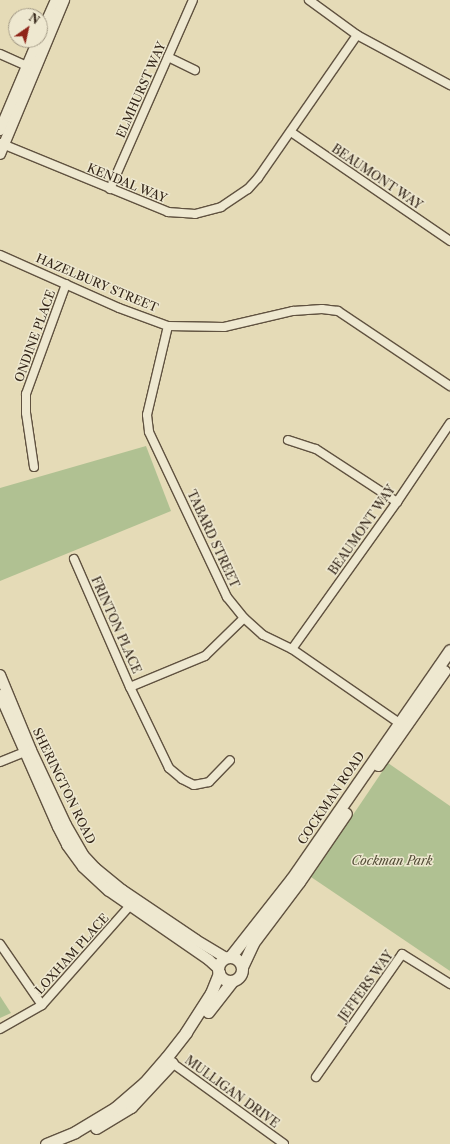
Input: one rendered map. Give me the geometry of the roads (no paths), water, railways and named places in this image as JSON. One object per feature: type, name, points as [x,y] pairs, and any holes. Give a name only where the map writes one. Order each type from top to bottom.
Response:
[{"type":"main road","name":"COCKMAN ROAD","points":[[242,967],[253,943],[299,882],[450,650]]},
{"type":"main road","name":"COCKMAN ROAD","points":[[228,958],[292,878],[401,725],[450,663]]},
{"type":"main road","points":[[46,1144],[74,1132],[115,1108],[169,1061],[211,993],[221,963],[228,958],[238,960],[242,967],[240,976],[232,981],[217,999],[169,1061],[131,1107],[65,1144]]},
{"type":"main road","points":[[219,971],[224,979],[232,981]]},
{"type":"street","points":[[48,18],[56,0]]},
{"type":"street","points":[[0,130],[64,0]]},
{"type":"street","name":"ELMHURST WAY","points":[[110,189],[193,0]]},
{"type":"street","points":[[309,0],[357,36],[450,85]]},
{"type":"street","name":"KENDAL WAY","points":[[1,147],[168,212],[195,214],[220,207],[248,189],[291,132],[357,36]]},
{"type":"street","points":[[1,147],[31,68],[36,48]]},
{"type":"street","points":[[0,54],[31,68]]},
{"type":"street","points":[[168,57],[196,70]]},
{"type":"street","name":"BEAUMONT WAY","points":[[291,132],[450,241]]},
{"type":"street","name":"HAZELBURY STREET","points":[[0,255],[120,308],[168,326],[224,327],[293,311],[322,309],[338,311],[450,386]]},
{"type":"street","name":"ONDINE PLACE","points":[[34,467],[26,413],[26,394],[66,284]]},
{"type":"street","name":"TABARD STREET","points":[[168,326],[147,415],[149,432],[227,597],[244,618],[263,634],[292,649],[401,725]]},
{"type":"street","name":"BEAUMONT WAY","points":[[292,649],[450,423]]},
{"type":"street","points":[[288,440],[316,449],[396,502]]},
{"type":"street","name":"FRINTON PLACE","points":[[74,559],[130,687],[205,656],[244,618]]},
{"type":"street","name":"SHERINGTON ROAD","points":[[0,675],[58,827],[74,856],[95,880],[228,958]]},
{"type":"street","points":[[130,687],[169,768],[182,779],[194,785],[209,782],[230,760]]},
{"type":"street","name":"SHERINGTON ROAD","points":[[0,695],[28,751]]},
{"type":"street","points":[[0,762],[28,751]]},
{"type":"street","name":"SHERINGTON ROAD","points":[[132,903],[198,952],[219,971]]},
{"type":"street","name":"LOXHAM PLACE","points":[[0,1029],[42,1005],[132,903]]},
{"type":"street","points":[[0,944],[42,1005]]},
{"type":"street","name":"JEFFERS WAY","points":[[316,1077],[402,954],[450,984]]},
{"type":"street","name":"MULLIGAN DRIVE","points":[[169,1061],[282,1143]]},
{"type":"park label","name":"Cockman Park","points":[[392,861]]}]
